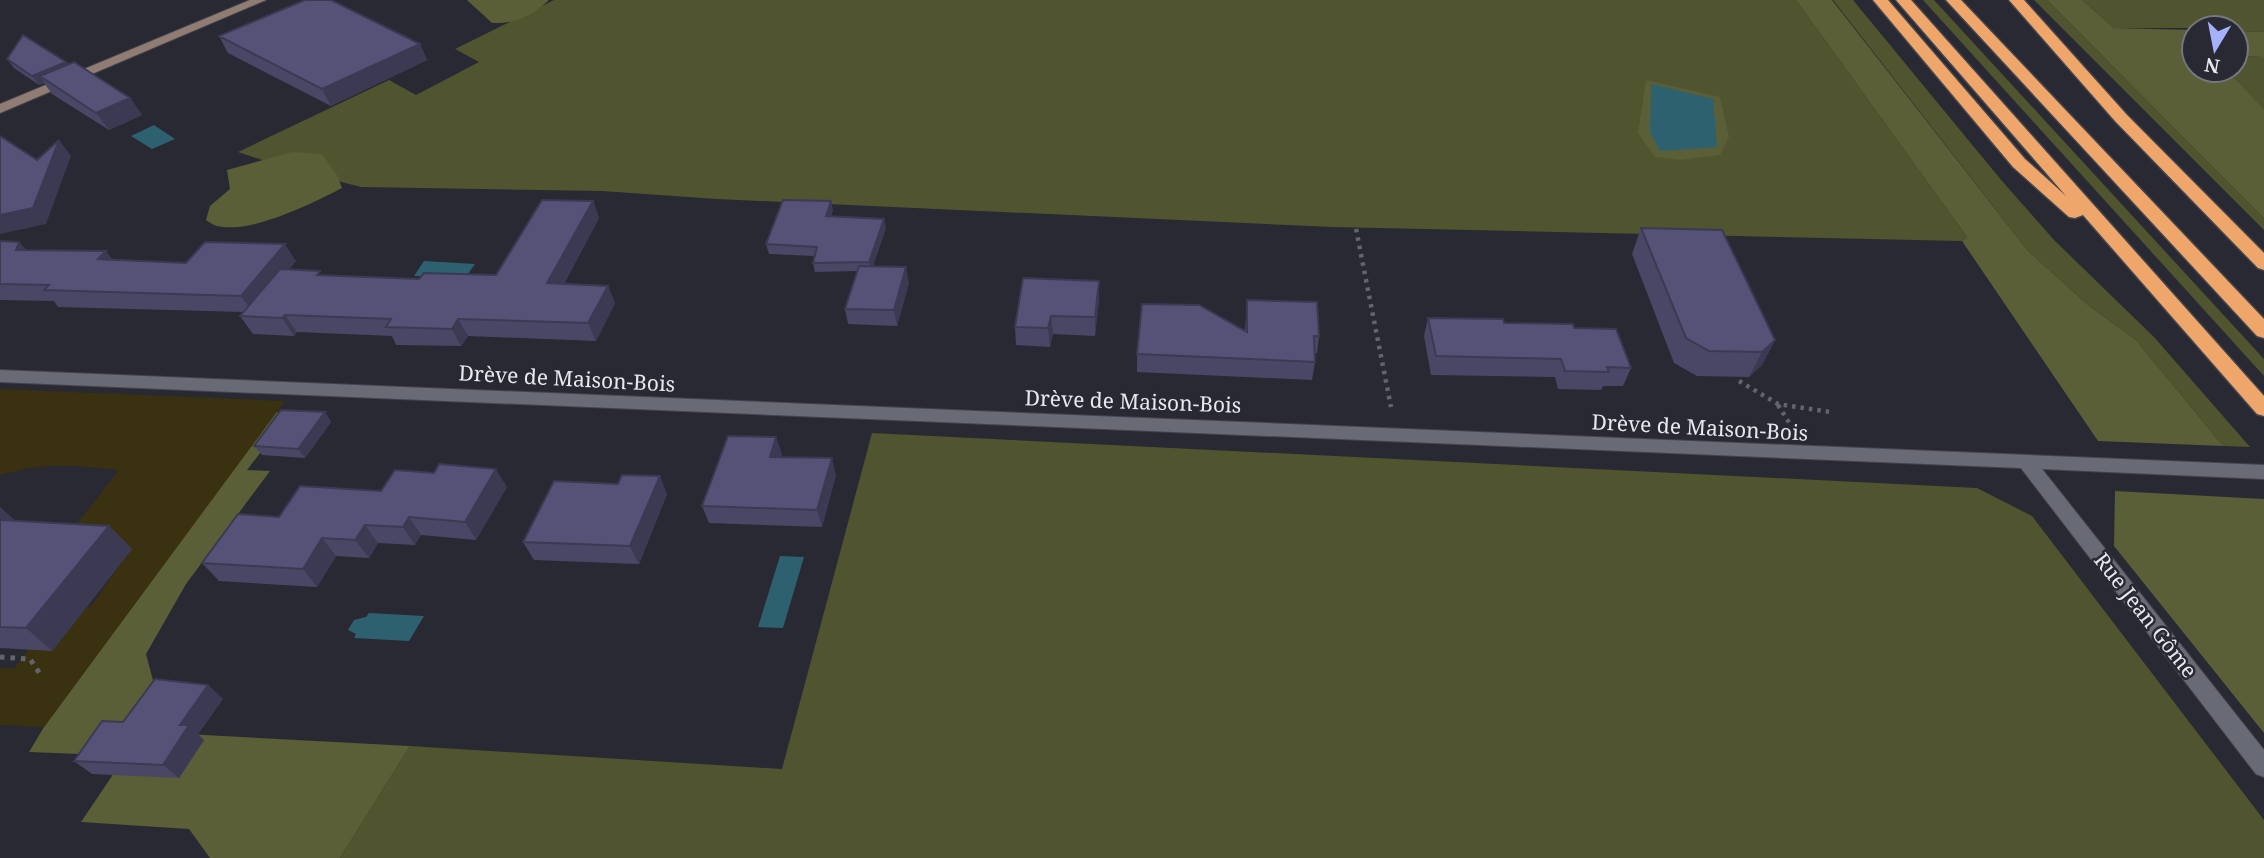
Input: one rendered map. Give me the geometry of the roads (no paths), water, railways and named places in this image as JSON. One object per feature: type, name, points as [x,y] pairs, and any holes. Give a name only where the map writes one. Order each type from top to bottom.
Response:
[{"type":"highway","points":[[1880,0],[2019,163],[2147,277]]},
{"type":"highway","points":[[1903,0],[2264,410]]},
{"type":"highway","points":[[1953,0],[2264,331]]},
{"type":"highway","points":[[2016,0],[2121,118],[2264,264]]},
{"type":"main road","points":[[0,109],[260,0]]},
{"type":"street","name":"Drève de Maison-Bois","points":[[0,376],[2264,472]]},
{"type":"street","name":"Rue Jean Gôme","points":[[2028,464],[2264,767]]},
{"type":"water","points":[[1651,84],[1713,99],[1717,147],[1660,151],[1650,132]]},
{"type":"water","points":[[154,125],[175,139],[152,149],[131,136]]},
{"type":"water","points":[[424,261],[475,264],[465,278],[414,276]]},
{"type":"water","points":[[780,556],[804,557],[783,628],[758,627]]},
{"type":"water","points":[[369,613],[424,616],[409,641],[354,638],[356,634],[348,630],[354,620],[366,617]]}]
